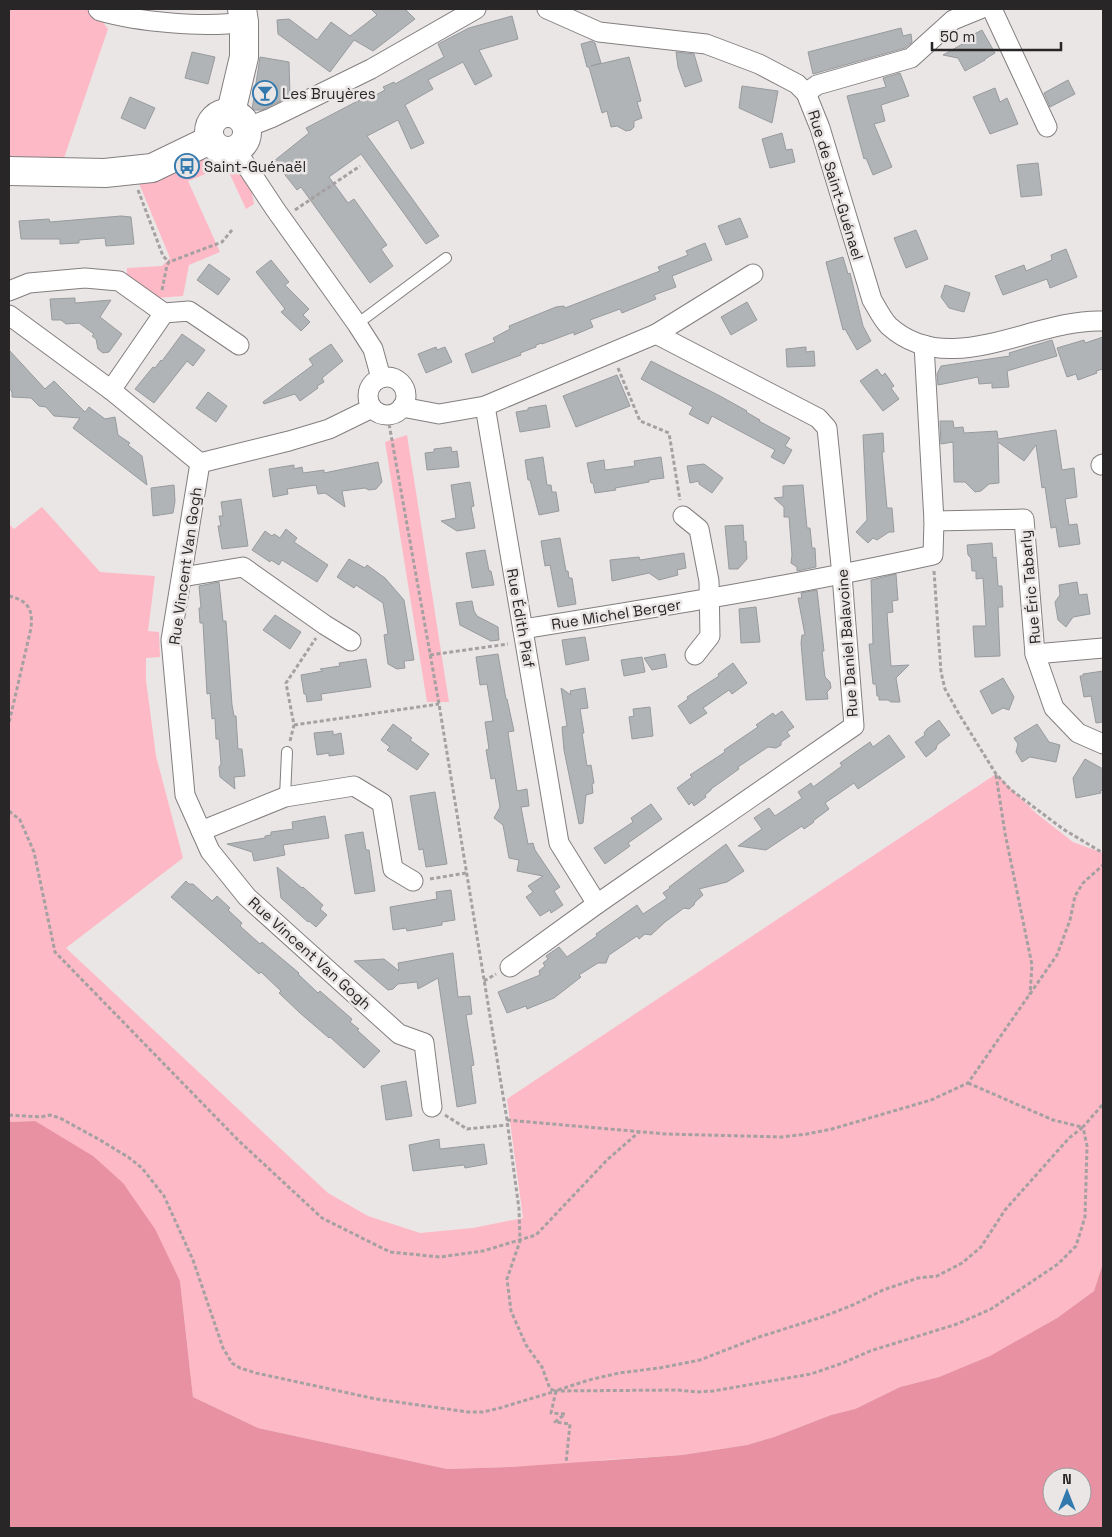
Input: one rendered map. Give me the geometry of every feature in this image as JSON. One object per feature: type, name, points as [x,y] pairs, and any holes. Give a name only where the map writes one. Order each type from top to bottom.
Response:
[{"type":"street","points":[[98,9],[119,17],[169,22],[231,24],[243,15]]},
{"type":"street","points":[[238,130],[271,118],[371,69],[476,9]]},
{"type":"street","name":"Rue de Saint-Guénael","points":[[547,9],[599,32],[706,44],[759,64],[797,84],[806,93],[820,128],[872,300],[887,324],[910,340],[946,350],[968,348],[1070,323],[1103,321]]},
{"type":"street","points":[[806,93],[817,85],[911,58],[953,20],[980,9]]},
{"type":"street","points":[[992,9],[1047,127]]},
{"type":"street","points":[[9,171],[105,173],[152,168],[210,140],[216,148],[226,152],[238,130],[244,56],[243,15]]},
{"type":"street","points":[[238,130],[282,219],[358,324],[373,349],[381,378]]},
{"type":"street","points":[[9,315],[110,390],[200,463],[289,441],[387,410],[406,396],[402,385],[392,378],[381,378],[374,382],[368,394],[387,410],[439,414],[485,406],[656,334],[753,274]]},
{"type":"street","points":[[9,291],[29,283],[85,278],[119,281],[164,313],[189,311],[239,345]]},
{"type":"street","points":[[110,390],[164,313]]},
{"type":"street","name":"Rue Daniel Balavoine","points":[[510,967],[596,904],[854,726],[828,428],[818,418],[656,334]]},
{"type":"street","points":[[924,345],[934,521],[933,555]]},
{"type":"street","name":"Rue Édith Piaf","points":[[485,406],[559,843],[596,904]]},
{"type":"street","name":"Rue Vincent Van Gogh","points":[[200,463],[171,640],[185,794],[210,851],[248,897],[399,1034],[424,1043],[432,1108]]},
{"type":"street","points":[[683,516],[699,529],[709,581],[710,636],[695,656]]},
{"type":"street","name":"Rue Éric Tabarly","points":[[934,521],[1024,519],[1035,654],[1054,708],[1078,733],[1103,744]]},
{"type":"street","name":"Rue Michel Berger","points":[[524,636],[842,575],[933,555]]},
{"type":"street","points":[[182,577],[243,567],[325,625],[352,641]]},
{"type":"street","name":"Rue Éric Tabarly","points":[[1035,654],[1103,648]]},
{"type":"street","points":[[201,831],[285,796],[354,786],[382,804],[393,869],[413,881]]},
{"type":"lane","points":[[358,324],[446,258]]},
{"type":"lane","points":[[285,796],[287,752]]},
{"type":"path","points":[[282,219],[360,166]]},
{"type":"path","points":[[137,188],[163,256],[169,262]]},
{"type":"path","points":[[164,313],[161,298],[169,262],[222,242],[232,230]]},
{"type":"path","points":[[612,352],[640,421],[669,433],[683,516]]},
{"type":"path","points":[[387,410],[430,655],[507,1120],[519,1209],[520,1241],[507,1279],[511,1311],[526,1345],[542,1367],[550,1389],[556,1392],[705,1392],[803,1375],[843,1363],[870,1351],[958,1324],[990,1309],[1058,1264],[1076,1246],[1085,1217],[1087,1146],[1083,1127]]},
{"type":"path","points":[[933,555],[941,672],[945,689],[996,774],[1010,789],[1063,829],[1103,853]]},
{"type":"path","points":[[9,596],[20,599],[32,615],[31,628],[9,723]]},
{"type":"path","points":[[287,752],[294,725],[286,683],[325,625]]},
{"type":"path","points":[[430,655],[524,636]]},
{"type":"path","points":[[294,725],[438,704]]},
{"type":"path","points":[[996,774],[1005,833],[1032,965],[1030,995]]},
{"type":"path","points":[[9,811],[20,820],[34,852],[55,952],[239,1141],[322,1218],[390,1252],[440,1257],[483,1251],[520,1241],[536,1235],[607,1160],[639,1132]]},
{"type":"path","points":[[507,1120],[666,1134],[756,1138],[807,1134],[832,1129],[931,1100],[968,1082],[1057,955],[1070,920],[1075,896],[1083,883],[1103,865]]},
{"type":"path","points":[[413,881],[466,873]]},
{"type":"path","points":[[968,1082],[1053,1120],[1083,1127]]},
{"type":"path","points":[[9,1115],[41,1117],[50,1115],[60,1118],[107,1144],[142,1168],[164,1196],[194,1260],[223,1348],[232,1363],[240,1368],[256,1373],[376,1399],[468,1412],[483,1412],[619,1372],[659,1368],[700,1360],[759,1337],[822,1317],[853,1305],[883,1290],[918,1278],[936,1276],[962,1263],[981,1247],[1005,1210],[1069,1138],[1083,1127],[1103,1104]]},
{"type":"path","points":[[432,1108],[467,1129],[507,1125]]},
{"type":"path","points":[[556,1392],[551,1413],[565,1414],[555,1422],[570,1424],[566,1463]]},
{"type":"shaded area","points":[[9,9],[93,9],[108,29],[64,158],[9,157]]},
{"type":"shaded area","points":[[202,159],[231,166],[244,176],[249,183],[254,204],[246,209],[226,166],[188,181],[220,252],[189,265],[183,296],[156,298],[127,278],[127,268],[162,266],[170,258],[138,181]]},
{"type":"shaded area","points":[[407,435],[449,702],[427,702],[385,442]]},
{"type":"shaded area","points":[[42,507],[100,572],[155,576],[148,631],[159,632],[160,657],[146,658],[146,680],[156,756],[183,858],[66,948],[328,1193],[368,1216],[420,1233],[473,1228],[523,1218],[507,1099],[996,774],[1037,814],[1073,842],[1103,853],[1103,1263],[1094,1291],[1057,1318],[991,1356],[939,1377],[900,1387],[855,1409],[831,1415],[774,1437],[747,1445],[682,1455],[604,1460],[567,1465],[447,1469],[258,1428],[193,1397],[180,1281],[35,1121],[9,1122],[9,524],[14,529]]},
{"type":"shaded area","points":[[35,1121],[93,1156],[123,1183],[155,1229],[180,1281],[193,1397],[258,1428],[447,1469],[511,1467],[682,1455],[747,1445],[774,1437],[831,1415],[855,1409],[900,1387],[939,1377],[990,1356],[1057,1318],[1094,1291],[1103,1263],[1103,1528],[9,1528],[9,1122]]},
{"type":"building","points":[[371,9],[405,9],[415,19],[373,51],[354,40],[330,72],[278,34],[277,20],[289,19],[317,40],[331,22],[350,36],[377,15]]},
{"type":"building","points":[[512,16],[518,39],[479,50],[492,76],[475,85],[463,62],[428,80],[433,89],[405,105],[424,143],[411,149],[398,120],[367,136],[439,236],[426,244],[361,154],[329,177],[348,203],[354,199],[387,245],[381,249],[393,266],[370,283],[301,187],[297,190],[274,161],[309,133],[306,128],[373,93],[374,96],[385,90],[383,87],[394,82],[395,84],[444,57],[438,44],[469,28]]},
{"type":"building","points":[[901,28],[903,36],[911,34],[912,42],[905,48],[813,74],[808,52]]},
{"type":"building","points":[[982,30],[995,53],[985,60],[965,71],[958,58],[943,55],[966,42],[965,39]]},
{"type":"building","points":[[592,41],[595,43],[601,63],[591,66],[629,57],[641,101],[637,102],[642,118],[634,121],[634,127],[631,130],[626,131],[617,126],[611,127],[607,111],[602,113],[581,44]]},
{"type":"building","points":[[192,52],[215,57],[208,84],[185,78]]},
{"type":"building","points":[[676,52],[694,54],[702,81],[685,87],[678,67]]},
{"type":"building","points":[[260,57],[289,62],[290,96],[262,110],[252,110]]},
{"type":"building","points":[[900,73],[909,96],[881,105],[885,121],[874,124],[892,167],[873,175],[866,158],[864,159],[847,96],[886,87],[883,78]]},
{"type":"building","points":[[1068,80],[1075,94],[1050,107],[1044,93]]},
{"type":"building","points":[[742,86],[778,91],[772,123],[739,108]]},
{"type":"building","points":[[995,88],[1000,102],[1007,98],[1018,124],[990,134],[973,97]]},
{"type":"building","points":[[130,97],[155,108],[145,129],[121,118]]},
{"type":"building","points":[[782,133],[786,150],[792,149],[795,162],[770,168],[762,139]]},
{"type":"building","points":[[1038,163],[1042,195],[1021,197],[1017,165]]},
{"type":"building","points":[[121,216],[131,217],[134,244],[106,246],[105,238],[79,240],[79,243],[60,244],[60,239],[21,239],[19,221],[49,219],[50,222]]},
{"type":"building","points":[[740,218],[748,237],[726,245],[718,226]]},
{"type":"building","points":[[916,230],[928,259],[906,268],[894,238]]},
{"type":"building","points":[[705,243],[712,260],[672,276],[676,287],[654,295],[656,299],[622,313],[620,309],[590,320],[593,327],[574,335],[574,332],[536,345],[536,347],[520,353],[521,355],[472,373],[465,354],[495,342],[493,338],[510,329],[509,326],[556,307],[564,306],[565,308],[660,271],[658,267],[688,255],[686,251]]},
{"type":"building","points":[[1066,249],[1077,277],[1050,288],[1047,279],[1003,295],[995,276],[1024,265],[1026,271],[1052,260],[1051,255]]},
{"type":"building","points":[[843,257],[848,274],[850,273],[863,326],[871,341],[857,350],[845,329],[843,330],[826,262]]},
{"type":"building","points":[[271,260],[289,282],[285,285],[309,309],[303,315],[310,322],[301,331],[281,312],[285,309],[256,272]]},
{"type":"building","points":[[209,264],[230,279],[218,295],[197,280]]},
{"type":"building","points":[[945,285],[970,293],[964,312],[949,308],[941,297]]},
{"type":"building","points":[[75,298],[75,303],[111,300],[100,317],[122,334],[109,352],[103,353],[98,349],[96,339],[92,336],[94,334],[79,323],[66,324],[61,320],[52,320],[50,299]]},
{"type":"building","points":[[747,302],[757,320],[731,335],[721,317]]},
{"type":"building","points":[[182,334],[205,350],[193,366],[187,361],[154,403],[135,389],[153,367],[155,368],[162,361]]},
{"type":"building","points":[[1103,337],[1103,369],[1078,380],[1076,374],[1067,377],[1057,348],[1084,340],[1085,343]]},
{"type":"building","points":[[1052,340],[1057,356],[1007,371],[1009,387],[992,388],[992,383],[979,384],[978,377],[938,385],[937,374],[941,366],[1010,356],[1009,353]]},
{"type":"building","points":[[331,344],[343,361],[322,378],[324,382],[317,386],[318,388],[300,401],[295,394],[264,404],[263,402],[313,365],[309,359]]},
{"type":"building","points":[[436,347],[437,350],[445,347],[452,362],[426,373],[418,354]]},
{"type":"building","points":[[806,347],[806,352],[814,351],[815,366],[787,367],[786,349]]},
{"type":"building","points":[[9,350],[45,389],[54,381],[85,412],[89,407],[105,419],[115,417],[118,435],[130,443],[128,445],[142,456],[147,485],[73,428],[80,418],[54,416],[46,407],[39,406],[31,398],[12,397],[12,392],[9,388]]},
{"type":"building","points":[[651,361],[720,396],[790,438],[785,446],[792,450],[784,464],[771,457],[775,450],[712,416],[708,424],[689,414],[693,407],[641,379]]},
{"type":"building","points":[[877,369],[882,376],[885,373],[894,386],[891,388],[899,399],[883,411],[860,381]]},
{"type":"building","points":[[617,375],[630,406],[576,427],[563,396]]},
{"type":"building","points":[[208,392],[227,406],[216,422],[196,408]]},
{"type":"building","points":[[546,405],[550,427],[520,432],[516,412]]},
{"type":"building","points":[[940,421],[953,421],[954,428],[963,427],[964,433],[997,431],[998,439],[1056,430],[1062,470],[1074,468],[1077,497],[1065,499],[1069,525],[1077,524],[1080,544],[1059,547],[1056,527],[1051,528],[1045,487],[1042,488],[1036,445],[1024,461],[998,442],[999,483],[989,484],[981,491],[975,492],[965,482],[954,482],[953,442],[941,444]]},
{"type":"building","points":[[883,433],[884,452],[882,452],[887,508],[892,508],[894,532],[889,532],[877,540],[873,538],[868,543],[856,532],[867,520],[863,435]]},
{"type":"building","points":[[451,447],[452,452],[457,451],[459,467],[427,470],[425,453],[434,452],[434,449]]},
{"type":"building","points":[[543,457],[547,485],[551,485],[552,492],[556,492],[559,511],[539,515],[530,480],[528,480],[525,460]]},
{"type":"building","points":[[661,457],[664,478],[615,488],[616,490],[595,493],[587,463],[604,460],[605,470],[635,466],[634,461]]},
{"type":"building","points":[[378,462],[382,482],[376,489],[369,490],[365,488],[342,491],[345,507],[325,493],[318,494],[316,485],[287,489],[288,494],[273,497],[269,469],[294,465],[294,469],[302,467],[303,473],[324,470],[324,473]]},
{"type":"building","points":[[704,464],[723,478],[712,493],[699,484],[699,481],[690,483],[687,466]]},
{"type":"building","points":[[470,482],[474,506],[471,507],[475,528],[457,531],[441,521],[456,518],[451,485]]},
{"type":"building","points":[[174,485],[175,501],[173,513],[153,516],[151,488]]},
{"type":"building","points":[[803,485],[807,528],[810,528],[812,548],[815,548],[816,567],[797,571],[797,567],[791,563],[789,517],[784,517],[784,507],[774,498],[783,497],[783,486]]},
{"type":"building","points":[[241,499],[248,546],[222,549],[218,526],[221,526],[219,516],[223,516],[221,502]]},
{"type":"building","points":[[743,525],[747,559],[738,569],[729,569],[725,526]]},
{"type":"building","points":[[286,529],[297,538],[294,542],[328,565],[317,582],[282,560],[279,565],[271,560],[270,562],[252,550],[265,531],[272,536],[274,534],[280,538]]},
{"type":"building","points":[[560,538],[566,571],[568,571],[569,578],[572,578],[576,604],[558,607],[550,565],[545,566],[541,541]]},
{"type":"building","points":[[992,543],[993,558],[996,557],[998,586],[1002,586],[1003,607],[998,607],[1000,656],[975,657],[973,626],[986,626],[983,578],[976,579],[976,571],[972,571],[967,545]]},
{"type":"building","points":[[485,550],[494,585],[472,588],[466,553]]},
{"type":"building","points":[[684,553],[686,568],[677,570],[678,575],[659,580],[649,573],[612,581],[610,560],[639,557],[640,560]]},
{"type":"building","points":[[349,559],[365,568],[367,565],[385,578],[404,600],[414,660],[404,661],[405,668],[397,669],[388,664],[384,635],[388,634],[383,603],[356,585],[354,588],[337,577]]},
{"type":"building","points":[[896,574],[898,600],[892,601],[893,612],[887,613],[891,666],[909,665],[896,678],[900,702],[891,702],[879,700],[876,684],[873,684],[869,644],[873,644],[871,580]]},
{"type":"building","points":[[219,582],[223,621],[226,621],[232,705],[234,716],[236,716],[238,749],[242,749],[245,776],[234,777],[235,789],[220,777],[219,739],[216,739],[215,718],[212,719],[210,693],[207,694],[203,623],[200,623],[199,586]]},
{"type":"building","points":[[1077,582],[1079,595],[1087,594],[1090,614],[1073,617],[1066,627],[1058,620],[1055,602],[1060,595],[1059,585]]},
{"type":"building","points":[[817,590],[825,677],[830,682],[831,688],[827,692],[828,699],[806,700],[801,643],[802,635],[805,635],[798,598],[802,598],[801,593]]},
{"type":"building","points":[[472,601],[477,616],[498,627],[499,640],[491,641],[460,625],[456,603]]},
{"type":"building","points":[[756,607],[760,642],[741,643],[739,609]]},
{"type":"building","points":[[275,615],[301,632],[290,649],[263,630]]},
{"type":"building","points":[[585,637],[589,660],[566,665],[562,640]]},
{"type":"building","points":[[498,654],[514,731],[508,732],[517,791],[527,789],[529,806],[521,807],[528,844],[533,843],[535,850],[560,887],[554,891],[563,905],[551,913],[550,910],[540,916],[526,897],[533,892],[528,886],[543,876],[517,871],[519,860],[509,858],[503,825],[494,818],[500,807],[495,778],[491,779],[486,750],[489,749],[485,722],[493,721],[487,684],[480,685],[476,657]]},
{"type":"building","points":[[665,654],[667,667],[652,670],[644,658]]},
{"type":"building","points":[[642,657],[645,672],[624,676],[621,660]]},
{"type":"building","points":[[366,659],[371,687],[321,694],[322,700],[307,702],[301,675],[323,671],[320,669],[340,666],[339,663]]},
{"type":"building","points":[[733,663],[747,683],[732,694],[729,690],[703,708],[707,713],[690,724],[678,706],[688,699],[687,697],[719,676],[718,674]]},
{"type":"building","points":[[1103,671],[1103,722],[1096,723],[1091,696],[1084,697],[1080,676]]},
{"type":"building","points":[[1003,678],[1014,697],[1009,710],[1003,708],[992,714],[980,691]]},
{"type":"building","points":[[561,688],[571,695],[570,691],[585,688],[588,708],[580,709],[587,766],[591,765],[594,783],[592,784],[593,793],[586,795],[583,823],[579,824],[564,750],[562,727],[567,726]]},
{"type":"building","points":[[650,707],[653,736],[632,739],[629,717],[634,716],[633,709]]},
{"type":"building","points":[[782,711],[794,727],[787,732],[790,736],[776,748],[768,747],[738,767],[739,769],[711,789],[705,795],[706,797],[694,806],[692,802],[689,805],[677,788],[692,777],[690,775],[758,727],[756,725],[773,713],[775,716]]},
{"type":"building","points":[[939,720],[950,735],[926,757],[915,742],[925,735],[924,733],[927,729]]},
{"type":"building","points":[[393,724],[429,754],[417,770],[387,750],[390,747],[381,740]]},
{"type":"building","points":[[1037,724],[1049,742],[1060,745],[1056,762],[1030,757],[1022,762],[1016,752],[1018,744],[1014,738]]},
{"type":"building","points":[[333,731],[333,735],[341,733],[344,754],[329,756],[329,753],[317,755],[314,733]]},
{"type":"building","points":[[889,735],[905,757],[858,789],[854,783],[825,803],[829,809],[814,822],[804,829],[802,826],[766,850],[738,846],[762,829],[754,818],[769,808],[775,816],[802,798],[798,792],[811,783],[813,787],[842,766],[840,763],[870,742],[873,747]]},
{"type":"building","points":[[1085,759],[1103,769],[1103,790],[1100,791],[1101,793],[1076,798],[1073,778]]},
{"type":"building","points":[[435,792],[447,864],[426,867],[423,849],[419,850],[410,796]]},
{"type":"building","points":[[651,804],[662,819],[628,843],[630,846],[605,864],[594,848],[633,822],[631,818]]},
{"type":"building","points":[[325,816],[329,838],[283,845],[285,855],[254,861],[252,852],[227,844],[265,838],[265,836],[271,835],[271,832],[293,829],[292,822]]},
{"type":"building","points":[[363,832],[366,850],[369,850],[375,891],[355,894],[345,835]]},
{"type":"building","points":[[726,844],[744,871],[727,882],[699,889],[703,895],[689,909],[684,908],[651,935],[645,934],[639,939],[637,936],[609,955],[606,963],[598,963],[579,975],[581,977],[554,998],[527,1009],[526,1006],[507,1013],[498,992],[540,975],[539,971],[545,966],[543,963],[548,959],[546,956],[559,947],[567,957],[637,905],[643,914],[667,898],[663,893],[669,887]]},
{"type":"building","points":[[277,867],[323,905],[320,909],[327,915],[316,927],[281,898]]},
{"type":"building","points":[[186,881],[189,884],[193,884],[212,901],[217,896],[242,923],[240,926],[260,944],[262,942],[299,973],[318,993],[320,991],[352,1019],[350,1022],[359,1029],[357,1030],[380,1051],[364,1068],[300,1013],[261,972],[259,974],[171,897]]},
{"type":"building","points":[[451,890],[455,920],[442,922],[442,925],[407,931],[406,928],[393,930],[390,907],[437,899],[436,892]]},
{"type":"building","points":[[453,953],[458,997],[470,996],[472,1014],[466,1015],[474,1065],[471,1066],[476,1103],[457,1107],[438,978],[418,989],[417,982],[398,984],[393,989],[388,990],[354,961],[384,959],[399,971],[398,963]]},
{"type":"building","points":[[406,1081],[412,1116],[386,1120],[381,1086]]},
{"type":"building","points":[[439,1139],[440,1149],[484,1144],[487,1164],[465,1168],[464,1165],[413,1171],[409,1145]]},
{"type":"place","name":"Les Bruyères","points":[[265,93]]},
{"type":"place","name":"Saint-Guénaël","points":[[187,166]]}]
